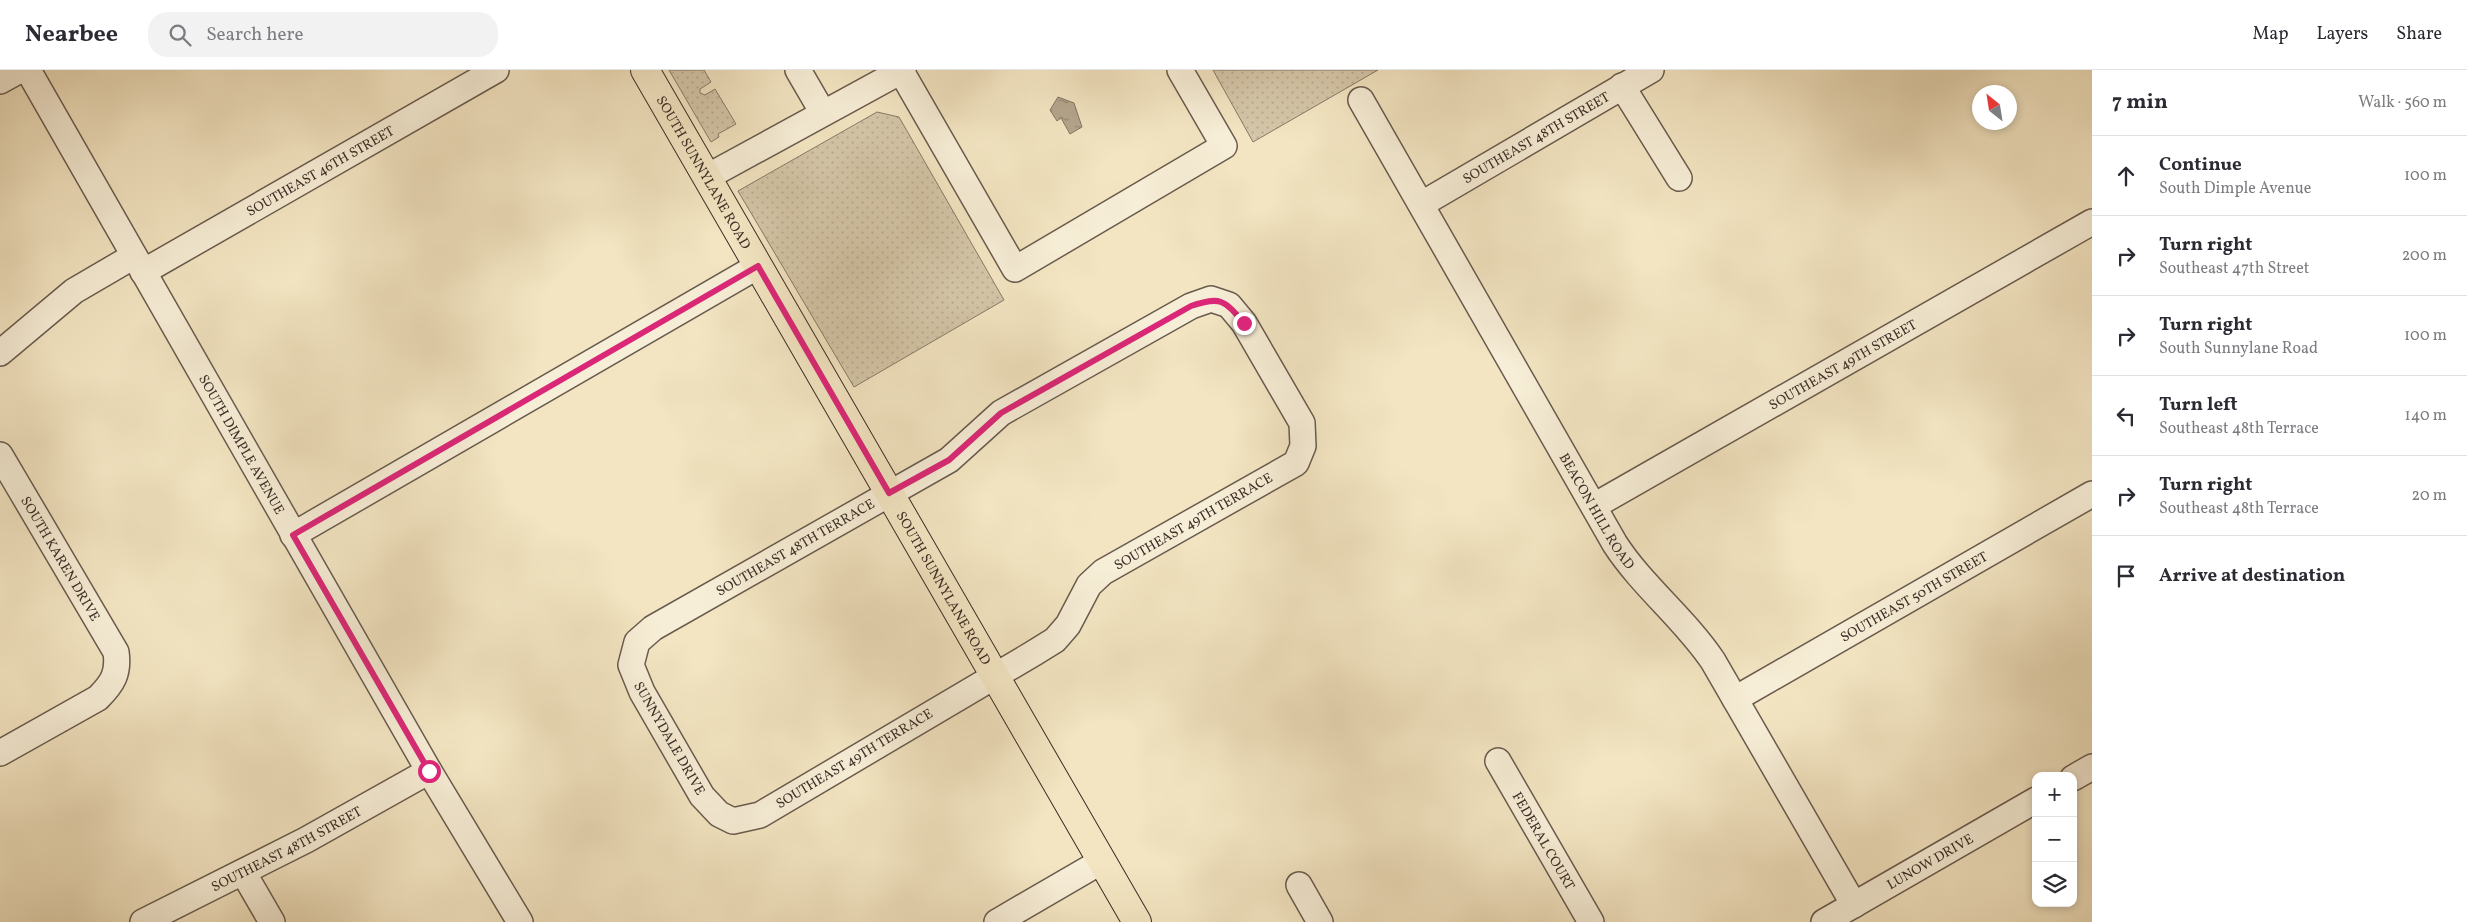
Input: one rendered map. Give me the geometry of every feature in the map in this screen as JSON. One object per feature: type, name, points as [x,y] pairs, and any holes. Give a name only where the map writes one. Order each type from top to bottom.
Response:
[{"type":"main road","name":"SOUTH SUNNYLANE ROAD","points":[[645,70],[1137,922]]},
{"type":"street","points":[[0,81],[20,70]]},
{"type":"street","name":"SOUTH DIMPLE AVENUE","points":[[28,70],[429,771],[520,922]]},
{"type":"street","name":"SOUTHEAST 46TH STREET","points":[[0,353],[74,291],[138,264],[496,70]]},
{"type":"street","points":[[798,70],[823,113]]},
{"type":"street","points":[[707,177],[902,71],[1015,269],[1224,146],[1180,70]]},
{"type":"street","name":"SOUTHEAST 48TH STREET","points":[[1422,204],[1651,70]]},
{"type":"street","points":[[1622,86],[1679,178]]},
{"type":"street","name":"BEACON HILL ROAD","points":[[1361,100],[1626,562],[1696,636],[1735,699],[1854,905]]},
{"type":"street","name":"SOUTHEAST 49TH STREET","points":[[1594,506],[2092,222]]},
{"type":"street","points":[[293,535],[758,266]]},
{"type":"street","name":"SOUTHEAST 48TH TERRACE","points":[[637,642],[653,628],[949,460],[1001,413],[1191,306],[1211,299],[1229,305],[1244,323],[1268,364]]},
{"type":"street","name":"SOUTHEAST 49TH TERRACE","points":[[733,821],[760,815],[1055,640],[1068,625],[1089,586],[1104,572],[1296,462],[1303,446],[1302,423],[1268,364]]},
{"type":"street","name":"SOUTH KAREN DRIVE","points":[[0,455],[116,652],[118,664],[116,675],[109,687],[98,698],[0,753]]},
{"type":"street","name":"SOUTHEAST 50TH STREET","points":[[1735,699],[2092,494]]},
{"type":"street","name":"SUNNYDALE DRIVE","points":[[637,642],[631,665],[642,692],[702,796],[719,814],[733,821]]},
{"type":"street","name":"FEDERAL COURT","points":[[1498,761],[1591,922]]},
{"type":"street","points":[[2077,776],[2092,767]]},
{"type":"street","name":"SOUTHEAST 48TH STREET","points":[[143,922],[306,840],[429,771]]},
{"type":"street","name":"LUNOW DRIVE","points":[[1824,922],[2032,802]]},
{"type":"street","points":[[997,922],[1102,861]]},
{"type":"street","points":[[243,872],[272,922]]},
{"type":"street","points":[[1299,885],[1320,922]]},
{"type":"shaded area","points":[[669,70],[704,70],[711,82],[700,89],[700,93],[705,95],[715,89],[736,124],[718,134],[719,137],[711,142]]},
{"type":"shaded area","points":[[1213,70],[1378,70],[1253,142]]},
{"type":"shaded area","points":[[877,112],[899,117],[1004,300],[854,387],[738,191]]},
{"type":"water","points":[[1058,97],[1074,103],[1082,127],[1070,134],[1061,118],[1057,121],[1050,110]]},
{"type":"route","points":[[429,771],[293,535],[758,266],[889,493],[949,460],[978,436],[1001,413],[1191,306],[1211,299],[1229,305],[1244,323]]}]
